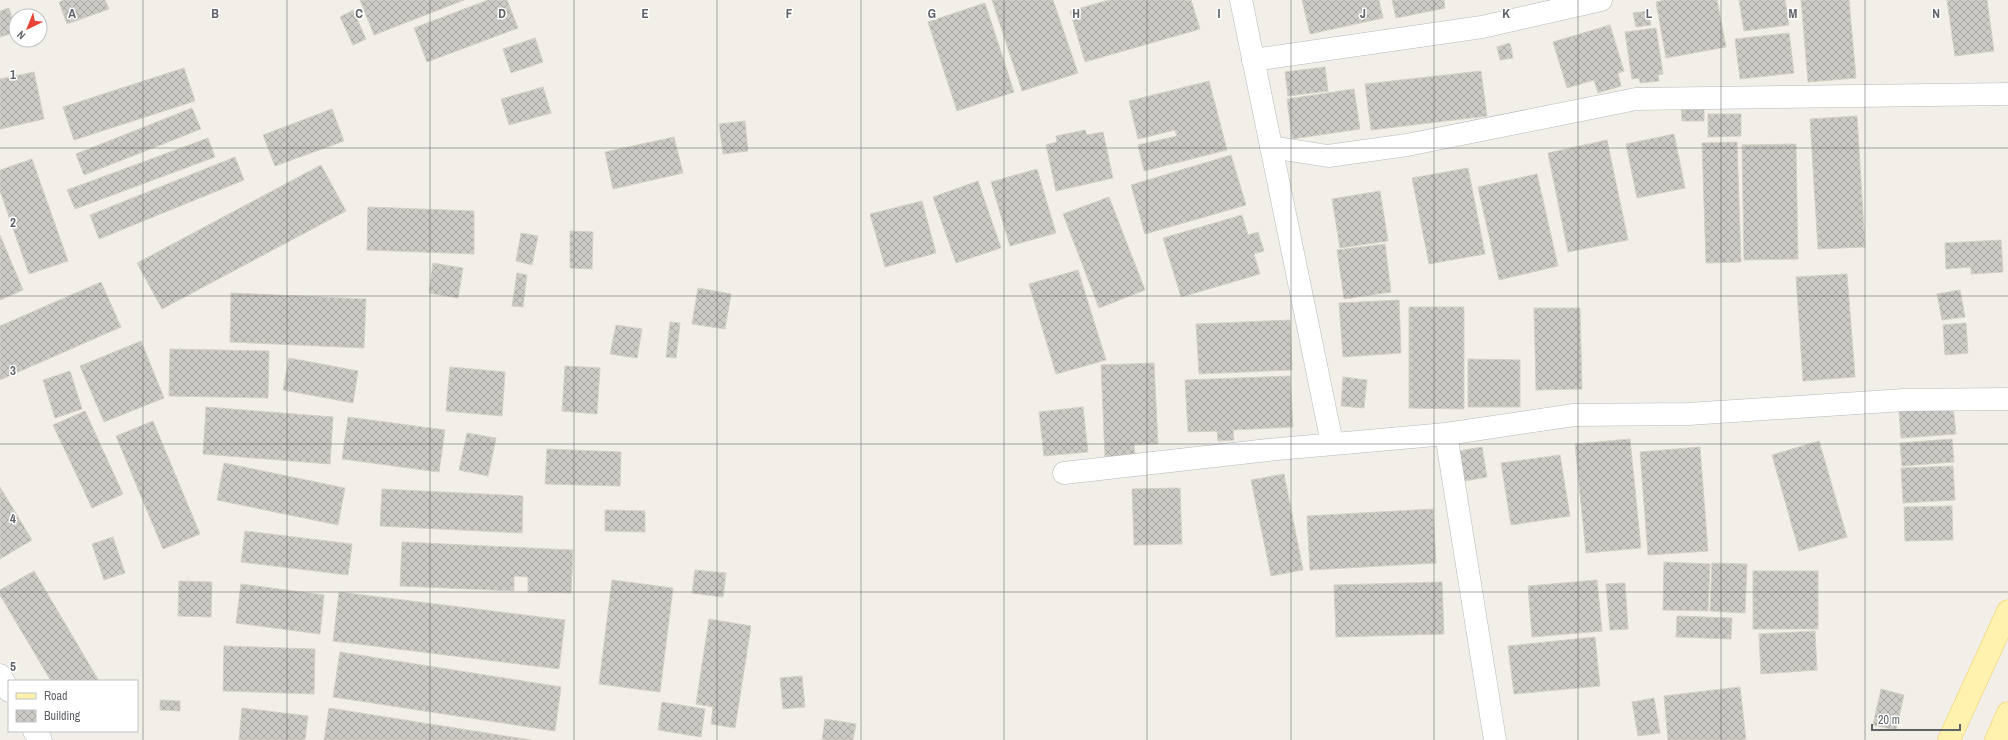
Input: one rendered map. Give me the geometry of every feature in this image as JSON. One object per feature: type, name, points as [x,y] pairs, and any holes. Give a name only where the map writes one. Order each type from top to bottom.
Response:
[{"type":"main road","points":[[1949,740],[2008,611]]},
{"type":"main road","points":[[1996,740],[2008,713]]},
{"type":"street","points":[[1241,0],[1332,443]]},
{"type":"street","points":[[1253,60],[1482,26],[1601,0]]},
{"type":"street","points":[[1271,147],[1328,156],[1376,150],[1636,99],[2008,94]]},
{"type":"street","points":[[1064,474],[1332,443],[1446,434],[1574,415],[1688,414],[1904,400],[2008,399]]},
{"type":"street","points":[[1446,434],[1495,740]]},
{"type":"street","points":[[0,675],[8,689]]},
{"type":"street","points":[[35,732],[41,740]]},
{"type":"building","points":[[64,0],[105,0],[109,9],[67,24],[59,2]]},
{"type":"building","points":[[360,0],[464,0],[374,35]]},
{"type":"building","points":[[488,0],[507,0],[518,28],[427,62],[414,28]]},
{"type":"building","points":[[992,0],[1053,0],[1078,73],[1022,91]]},
{"type":"building","points":[[1109,0],[1191,0],[1200,29],[1085,62],[1070,11]]},
{"type":"building","points":[[1302,0],[1379,0],[1383,18],[1310,34]]},
{"type":"building","points":[[1392,0],[1444,0],[1445,8],[1396,18]]},
{"type":"building","points":[[1665,0],[1717,0],[1726,47],[1666,58],[1656,2]]},
{"type":"building","points":[[1739,0],[1785,0],[1789,25],[1744,31]]},
{"type":"building","points":[[1801,0],[1849,0],[1856,78],[1808,82]]},
{"type":"building","points":[[1947,0],[1987,0],[1994,51],[1955,56]]},
{"type":"building","points":[[985,3],[1014,92],[957,111],[928,22]]},
{"type":"building","points":[[8,8],[8,34],[0,37],[0,11]]},
{"type":"building","points":[[353,10],[366,39],[353,45],[340,17]]},
{"type":"building","points":[[1648,11],[1651,25],[1636,27],[1633,13]]},
{"type":"building","points":[[1610,25],[1624,71],[1618,73],[1621,86],[1598,93],[1594,80],[1567,88],[1553,42]]},
{"type":"building","points":[[1656,28],[1663,74],[1658,75],[1659,81],[1640,83],[1639,78],[1632,79],[1625,32]]},
{"type":"building","points":[[1789,33],[1794,73],[1740,79],[1735,39]]},
{"type":"building","points":[[535,38],[543,62],[511,73],[503,49]]},
{"type":"building","points":[[1510,43],[1513,58],[1500,60],[1497,47]]},
{"type":"building","points":[[1325,67],[1328,91],[1288,96],[1285,72]]},
{"type":"building","points":[[184,68],[195,101],[74,140],[63,107]]},
{"type":"building","points":[[1481,71],[1487,116],[1371,130],[1365,84]]},
{"type":"building","points":[[34,72],[44,119],[0,129],[0,79]]},
{"type":"building","points":[[1209,81],[1227,150],[1144,171],[1138,145],[1177,136],[1175,130],[1138,139],[1129,101]]},
{"type":"building","points":[[543,87],[551,113],[509,125],[501,99]]},
{"type":"building","points":[[1354,89],[1360,129],[1292,139],[1287,99]]},
{"type":"building","points":[[1681,105],[1704,105],[1704,121],[1682,121]]},
{"type":"building","points":[[192,108],[201,129],[84,175],[76,154]]},
{"type":"building","points":[[332,109],[344,141],[275,166],[263,135]]},
{"type":"building","points":[[1708,114],[1741,114],[1741,136],[1708,137]]},
{"type":"building","points":[[1857,116],[1865,247],[1818,249],[1810,119]]},
{"type":"building","points":[[745,121],[748,151],[723,154],[719,124]]},
{"type":"building","points":[[1085,130],[1087,135],[1103,132],[1113,178],[1056,191],[1046,145],[1057,142],[1056,136]]},
{"type":"building","points":[[1674,134],[1685,188],[1637,198],[1626,144]]},
{"type":"building","points":[[674,137],[683,173],[613,189],[605,152]]},
{"type":"building","points":[[208,138],[215,157],[75,209],[67,190]]},
{"type":"building","points":[[1607,140],[1628,240],[1568,252],[1548,153]]},
{"type":"building","points":[[1737,142],[1741,262],[1706,263],[1702,143]]},
{"type":"building","points":[[1796,144],[1798,259],[1744,260],[1742,145]]},
{"type":"building","points":[[1231,155],[1246,205],[1145,234],[1131,185]]},
{"type":"building","points":[[235,157],[244,180],[99,239],[90,215]]},
{"type":"building","points":[[32,159],[68,261],[29,274],[0,191],[0,170]]},
{"type":"building","points":[[321,165],[346,211],[162,309],[137,263]]},
{"type":"building","points":[[1468,168],[1485,254],[1429,264],[1412,178]]},
{"type":"building","points":[[1037,169],[1056,233],[1010,246],[991,182]]},
{"type":"building","points":[[1537,174],[1558,266],[1499,280],[1478,187]]},
{"type":"building","points":[[978,181],[1001,248],[956,263],[933,197]]},
{"type":"building","points":[[1380,191],[1388,241],[1340,248],[1332,199]]},
{"type":"building","points":[[1109,197],[1145,290],[1099,308],[1063,214]]},
{"type":"building","points":[[922,201],[936,253],[885,267],[870,214]]},
{"type":"building","points":[[368,207],[474,211],[474,254],[367,250]]},
{"type":"building","points":[[1242,215],[1248,235],[1258,232],[1264,251],[1254,254],[1260,274],[1181,297],[1163,238]]},
{"type":"building","points":[[570,231],[593,232],[592,269],[570,268]]},
{"type":"building","points":[[521,233],[538,236],[532,265],[516,261]]},
{"type":"building","points":[[0,235],[23,290],[0,300]]},
{"type":"building","points":[[2001,240],[2003,272],[1971,274],[1971,267],[1946,269],[1945,243]]},
{"type":"building","points":[[1385,244],[1391,292],[1344,299],[1337,250]]},
{"type":"building","points":[[433,263],[463,268],[458,298],[429,293]]},
{"type":"building","points":[[1078,270],[1106,360],[1056,374],[1029,284]]},
{"type":"building","points":[[517,273],[527,275],[523,307],[512,306]]},
{"type":"building","points":[[1847,274],[1855,377],[1803,381],[1796,277]]},
{"type":"building","points":[[101,282],[121,327],[0,380],[0,326]]},
{"type":"building","points":[[698,288],[731,294],[725,329],[692,324]]},
{"type":"building","points":[[1960,290],[1965,317],[1942,320],[1937,294]]},
{"type":"building","points":[[231,293],[366,299],[364,348],[230,342]]},
{"type":"building","points":[[1399,300],[1401,353],[1343,357],[1339,303]]},
{"type":"building","points":[[1409,307],[1464,307],[1464,409],[1409,408]]},
{"type":"building","points":[[1534,308],[1580,308],[1582,389],[1536,390]]},
{"type":"building","points":[[1290,320],[1292,370],[1199,374],[1196,324]]},
{"type":"building","points":[[670,322],[680,323],[676,358],[666,357]]},
{"type":"building","points":[[1966,323],[1968,353],[1945,355],[1943,325]]},
{"type":"building","points":[[616,325],[642,329],[637,358],[610,354]]},
{"type":"building","points":[[141,341],[164,398],[104,422],[80,366]]},
{"type":"building","points":[[170,349],[269,351],[268,398],[169,396]]},
{"type":"building","points":[[289,358],[358,371],[353,403],[283,390]]},
{"type":"building","points":[[1468,359],[1520,360],[1520,407],[1468,407]]},
{"type":"building","points":[[1154,363],[1158,444],[1134,445],[1135,455],[1105,457],[1101,365]]},
{"type":"building","points":[[565,366],[600,368],[597,414],[562,411]]},
{"type":"building","points":[[450,367],[505,372],[502,416],[446,411]]},
{"type":"building","points":[[70,371],[82,409],[55,418],[43,380]]},
{"type":"building","points":[[1290,376],[1293,427],[1233,430],[1234,440],[1218,441],[1217,431],[1188,432],[1185,380]]},
{"type":"building","points":[[1343,377],[1367,380],[1364,408],[1341,406]]},
{"type":"building","points":[[206,407],[333,417],[330,464],[203,454]]},
{"type":"building","points":[[1083,407],[1088,452],[1044,456],[1039,412]]},
{"type":"building","points":[[1953,407],[1956,434],[1901,438],[1899,411]]},
{"type":"building","points":[[85,411],[123,494],[92,508],[53,425]]},
{"type":"building","points":[[348,417],[445,430],[439,472],[342,459]]},
{"type":"building","points":[[153,421],[200,534],[163,549],[116,436]]},
{"type":"building","points":[[467,433],[496,438],[488,476],[459,470]]},
{"type":"building","points":[[1630,439],[1641,548],[1586,553],[1575,444]]},
{"type":"building","points":[[1952,439],[1954,462],[1902,466],[1900,443]]},
{"type":"building","points":[[1819,441],[1847,537],[1799,551],[1772,455]]},
{"type":"building","points":[[1482,447],[1487,477],[1465,481],[1459,451]]},
{"type":"building","points":[[1700,447],[1708,551],[1648,555],[1640,452]]},
{"type":"building","points":[[547,449],[621,452],[620,486],[545,484]]},
{"type":"building","points":[[1560,455],[1570,516],[1511,525],[1501,463]]},
{"type":"building","points":[[224,463],[345,488],[338,525],[217,500]]},
{"type":"building","points":[[1953,466],[1955,500],[1903,503],[1901,468]]},
{"type":"building","points":[[1284,474],[1303,570],[1271,576],[1251,480]]},
{"type":"building","points":[[0,487],[32,540],[0,559]]},
{"type":"building","points":[[1180,488],[1182,544],[1134,545],[1132,489]]},
{"type":"building","points":[[382,489],[523,496],[522,533],[380,526]]},
{"type":"building","points":[[1952,506],[1953,540],[1905,541],[1904,507]]},
{"type":"building","points":[[1433,509],[1436,563],[1310,570],[1307,516]]},
{"type":"building","points":[[605,510],[645,511],[645,532],[605,531]]},
{"type":"building","points":[[245,531],[352,544],[348,575],[241,562]]},
{"type":"building","points":[[113,537],[125,573],[104,580],[92,544]]},
{"type":"building","points":[[402,542],[573,550],[571,593],[528,592],[528,577],[514,576],[514,591],[400,586]]},
{"type":"building","points":[[1664,562],[1710,564],[1708,611],[1663,610]]},
{"type":"building","points":[[1712,563],[1747,564],[1745,613],[1710,611]]},
{"type":"building","points":[[695,570],[726,573],[723,597],[692,593]]},
{"type":"building","points":[[34,571],[98,680],[50,680],[0,595],[0,590]]},
{"type":"building","points":[[1753,571],[1818,571],[1818,629],[1753,629]]},
{"type":"building","points":[[612,580],[673,588],[660,692],[599,684]]},
{"type":"building","points":[[1597,580],[1602,631],[1532,637],[1528,586]]},
{"type":"building","points":[[179,581],[212,582],[211,617],[178,616]]},
{"type":"building","points":[[1442,582],[1444,634],[1336,637],[1334,585]]},
{"type":"building","points":[[1625,583],[1628,629],[1610,630],[1606,584]]},
{"type":"building","points":[[241,584],[324,595],[320,634],[236,623]]},
{"type":"building","points":[[339,592],[565,620],[559,669],[333,641]]},
{"type":"building","points":[[1677,616],[1732,618],[1731,639],[1676,637]]},
{"type":"building","points":[[709,619],[751,626],[735,728],[711,724],[713,707],[696,704]]},
{"type":"building","points":[[1815,631],[1817,670],[1761,674],[1759,634]]},
{"type":"building","points":[[1595,637],[1600,686],[1514,694],[1508,646]]},
{"type":"building","points":[[224,646],[315,649],[314,694],[223,691]]},
{"type":"building","points":[[340,652],[561,687],[555,731],[333,697]]},
{"type":"building","points":[[802,676],[805,707],[783,709],[780,678]]},
{"type":"building","points":[[1740,687],[1746,740],[1668,740],[1664,696]]},
{"type":"building","points":[[1881,689],[1904,695],[1896,730],[1873,725]]},
{"type":"building","points":[[1654,698],[1660,733],[1638,736],[1632,702]]},
{"type":"building","points":[[160,700],[180,701],[180,711],[160,710]]},
{"type":"building","points":[[662,702],[705,709],[701,737],[658,730]]},
{"type":"building","points":[[242,708],[308,716],[305,740],[239,740]]},
{"type":"building","points":[[329,708],[531,740],[324,740]]},
{"type":"building","points":[[825,719],[856,724],[853,740],[822,740]]}]
